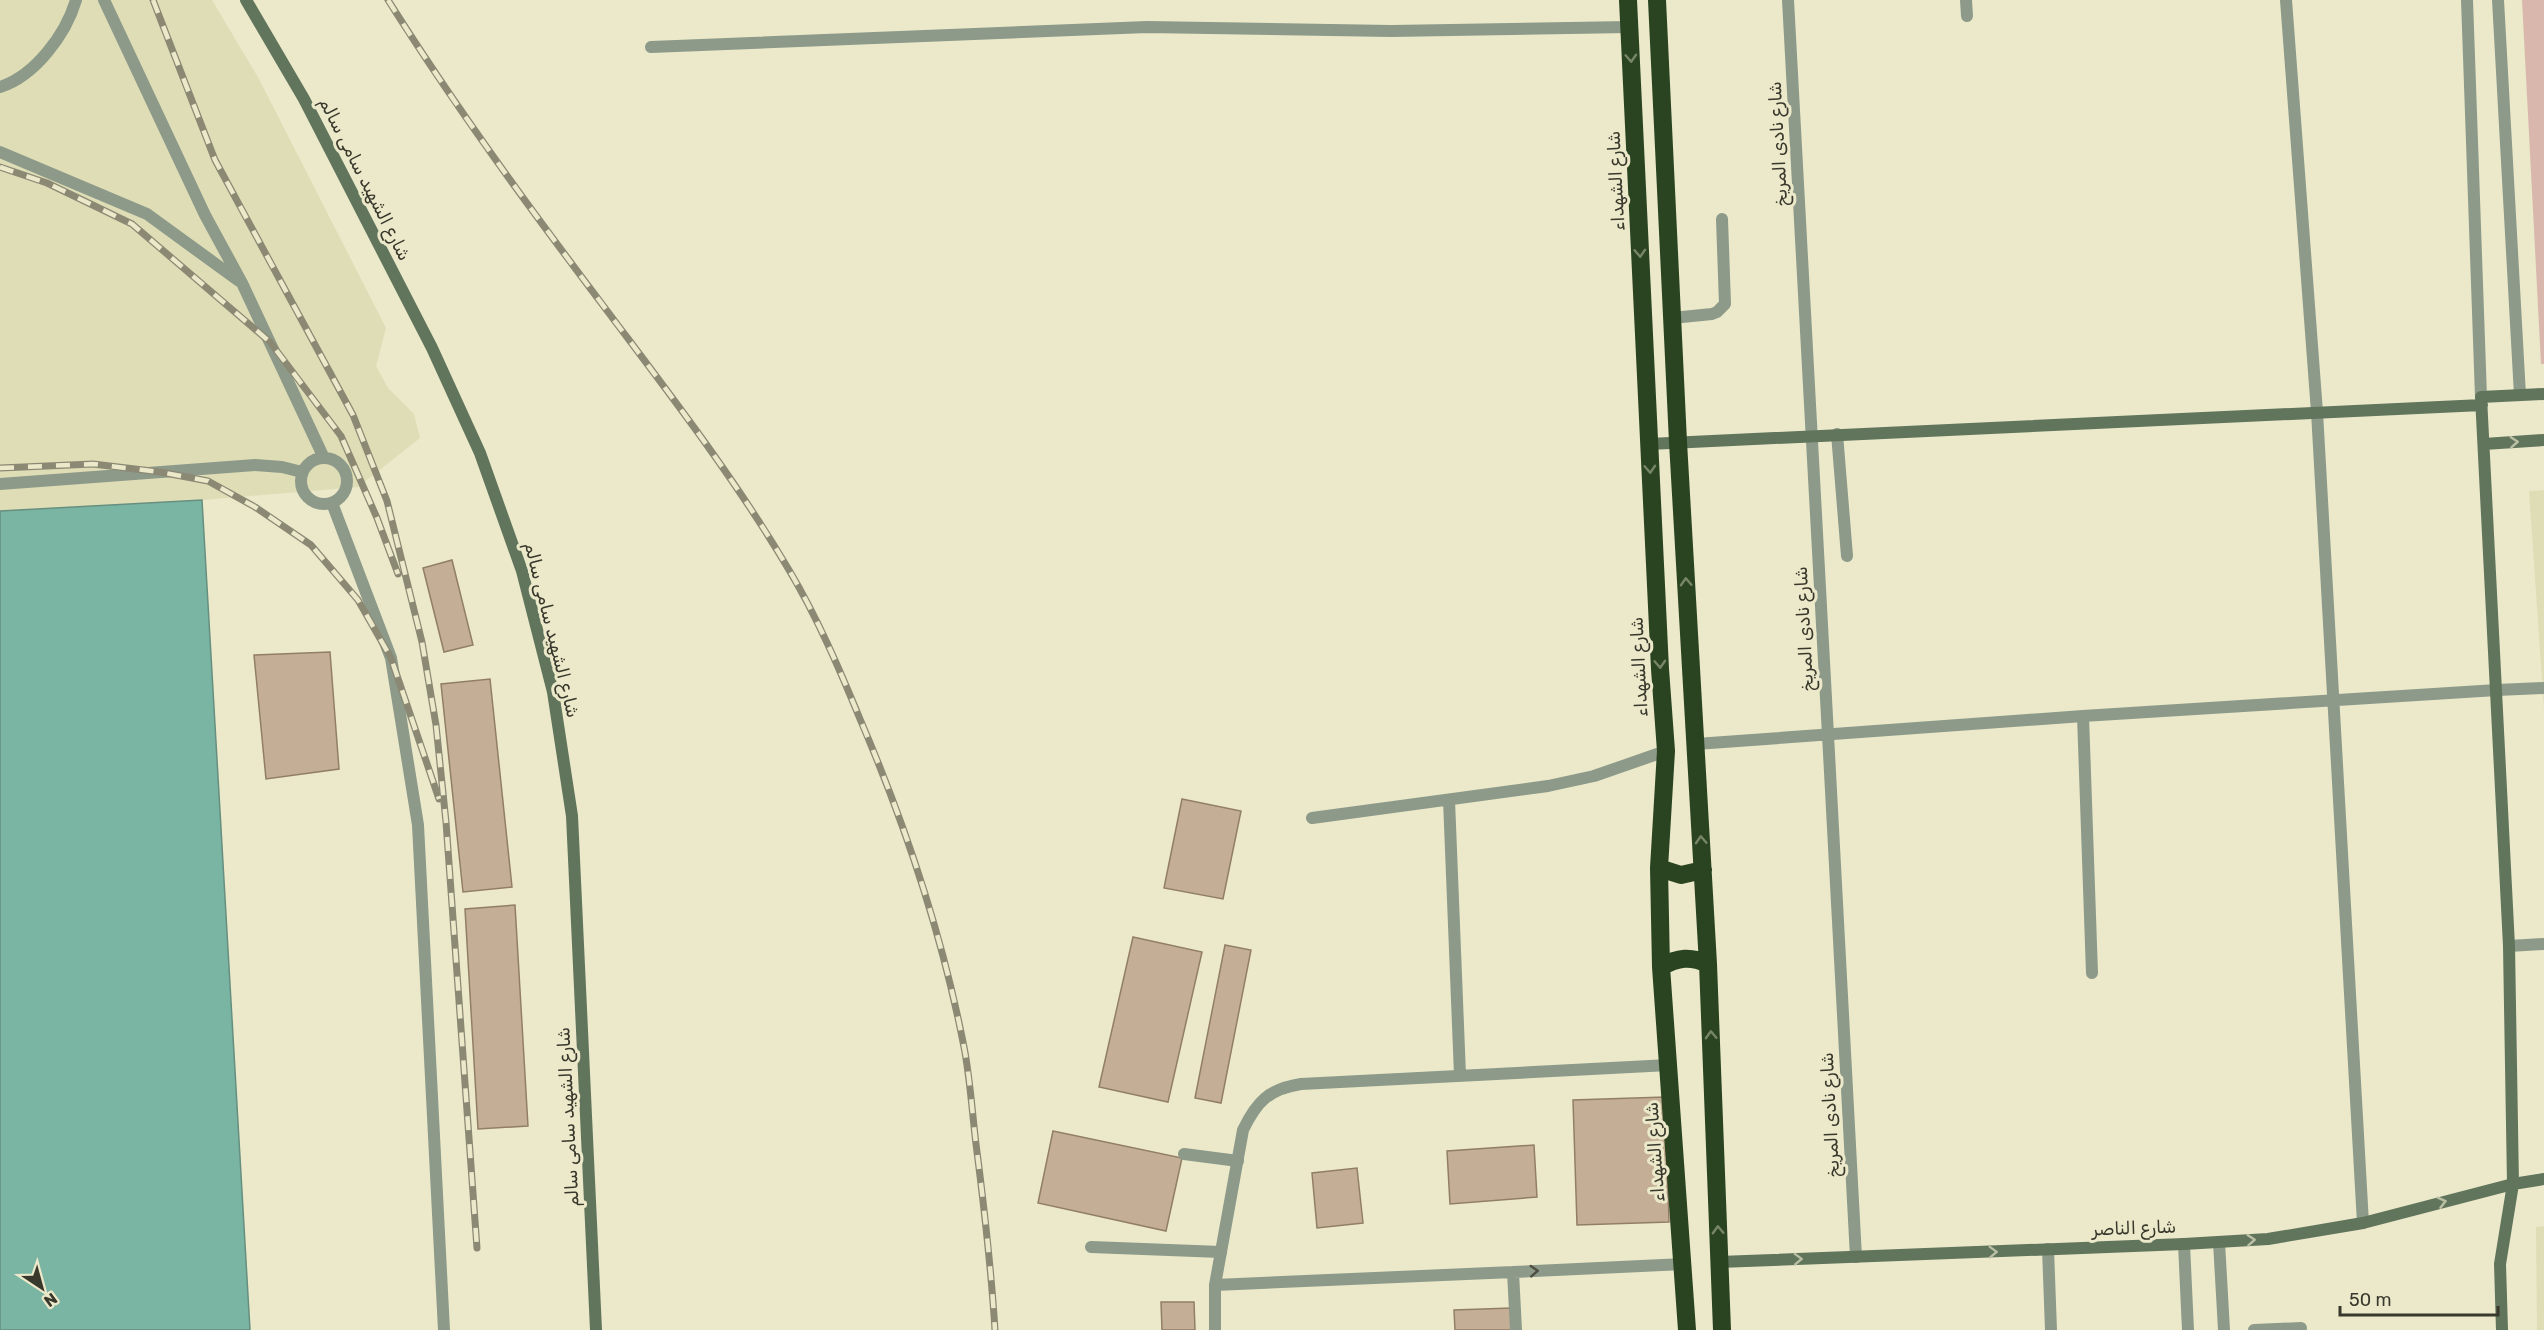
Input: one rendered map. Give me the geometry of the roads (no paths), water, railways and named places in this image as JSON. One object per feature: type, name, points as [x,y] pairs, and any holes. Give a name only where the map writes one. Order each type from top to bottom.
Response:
[{"type":"highway","name":"شارع الشهداء","points":[[1628,0],[1666,751],[1659,868],[1661,967],[1688,1330]]},
{"type":"highway","points":[[1657,0],[1678,442],[1708,964],[1722,1330]]},
{"type":"highway","points":[[1659,868],[1680,875],[1703,870]]},
{"type":"highway","points":[[1661,967],[1684,958],[1697,959],[1708,964]]},
{"type":"street","points":[[0,87],[32,69],[52,46],[76,0]]},
{"type":"street","points":[[104,0],[205,215],[242,283],[324,458],[340,465],[347,482],[340,498],[333,503],[323,505],[307,498],[302,490],[302,472],[308,464],[324,458]]},
{"type":"street","name":"شارع الشهيد سامى سالم","points":[[246,0],[304,99],[432,348],[480,453],[522,571],[553,692],[572,816],[596,1330]]},
{"type":"street","name":"شارع نادى المريخ","points":[[1788,0],[1856,1257]]},
{"type":"street","points":[[1966,0],[1967,16]]},
{"type":"street","points":[[2286,0],[2317,412],[2363,1223]]},
{"type":"street","points":[[2467,0],[2482,401],[2510,946],[2513,1184],[2500,1264],[2502,1330]]},
{"type":"street","points":[[2498,0],[2520,395]]},
{"type":"street","points":[[651,46],[1147,27],[1391,31],[1629,27]]},
{"type":"street","points":[[0,152],[147,214],[242,283]]},
{"type":"street","points":[[1672,318],[1712,314],[1725,303],[1722,219]]},
{"type":"street","points":[[1649,444],[2317,412],[2482,401],[2544,394]]},
{"type":"street","points":[[1838,434],[1846,556]]},
{"type":"street","points":[[2484,444],[2544,440]]},
{"type":"street","points":[[0,484],[255,465],[282,467],[302,472]]},
{"type":"street","points":[[333,503],[391,658],[418,825],[444,1330]]},
{"type":"street","points":[[1696,744],[2082,716],[2544,688]]},
{"type":"street","points":[[2082,716],[2092,973]]},
{"type":"street","points":[[1312,818],[1576,781],[1666,751]]},
{"type":"street","points":[[1449,800],[1460,1075]]},
{"type":"street","points":[[2510,946],[2544,944]]},
{"type":"street","points":[[1215,1330],[1215,1285],[1243,1130],[1252,1112],[1265,1098],[1282,1087],[1301,1084],[1669,1065]]},
{"type":"street","points":[[1184,1154],[1238,1161]]},
{"type":"street","name":"شارع الناصر","points":[[1719,1262],[2268,1239],[2363,1223],[2513,1184],[2544,1179]]},
{"type":"street","points":[[2219,1242],[2223,1330]]},
{"type":"street","points":[[2184,1244],[2188,1330]]},
{"type":"street","points":[[1091,1247],[1221,1252]]},
{"type":"street","points":[[2048,1249],[2051,1330]]},
{"type":"street","points":[[1215,1285],[1684,1264]]},
{"type":"street","points":[[1514,1272],[1516,1330]]},
{"type":"street","points":[[2254,1330],[2301,1328]]},
{"type":"water","points":[[202,500],[250,1330],[0,1330],[0,511]]},
{"type":"railway","points":[[153,0],[215,160],[353,415],[387,501],[422,642],[436,725],[446,822],[477,1248]]},
{"type":"railway","points":[[388,0],[440,80],[495,158],[725,471],[789,570],[827,643],[907,839],[945,963],[964,1047],[969,1083],[995,1330]]},
{"type":"railway","points":[[0,167],[47,183],[132,224],[270,342],[341,436],[377,518],[398,574]]},
{"type":"railway","points":[[0,468],[93,464],[160,472],[208,481],[255,507],[311,545],[358,600],[391,658],[439,799]]}]
